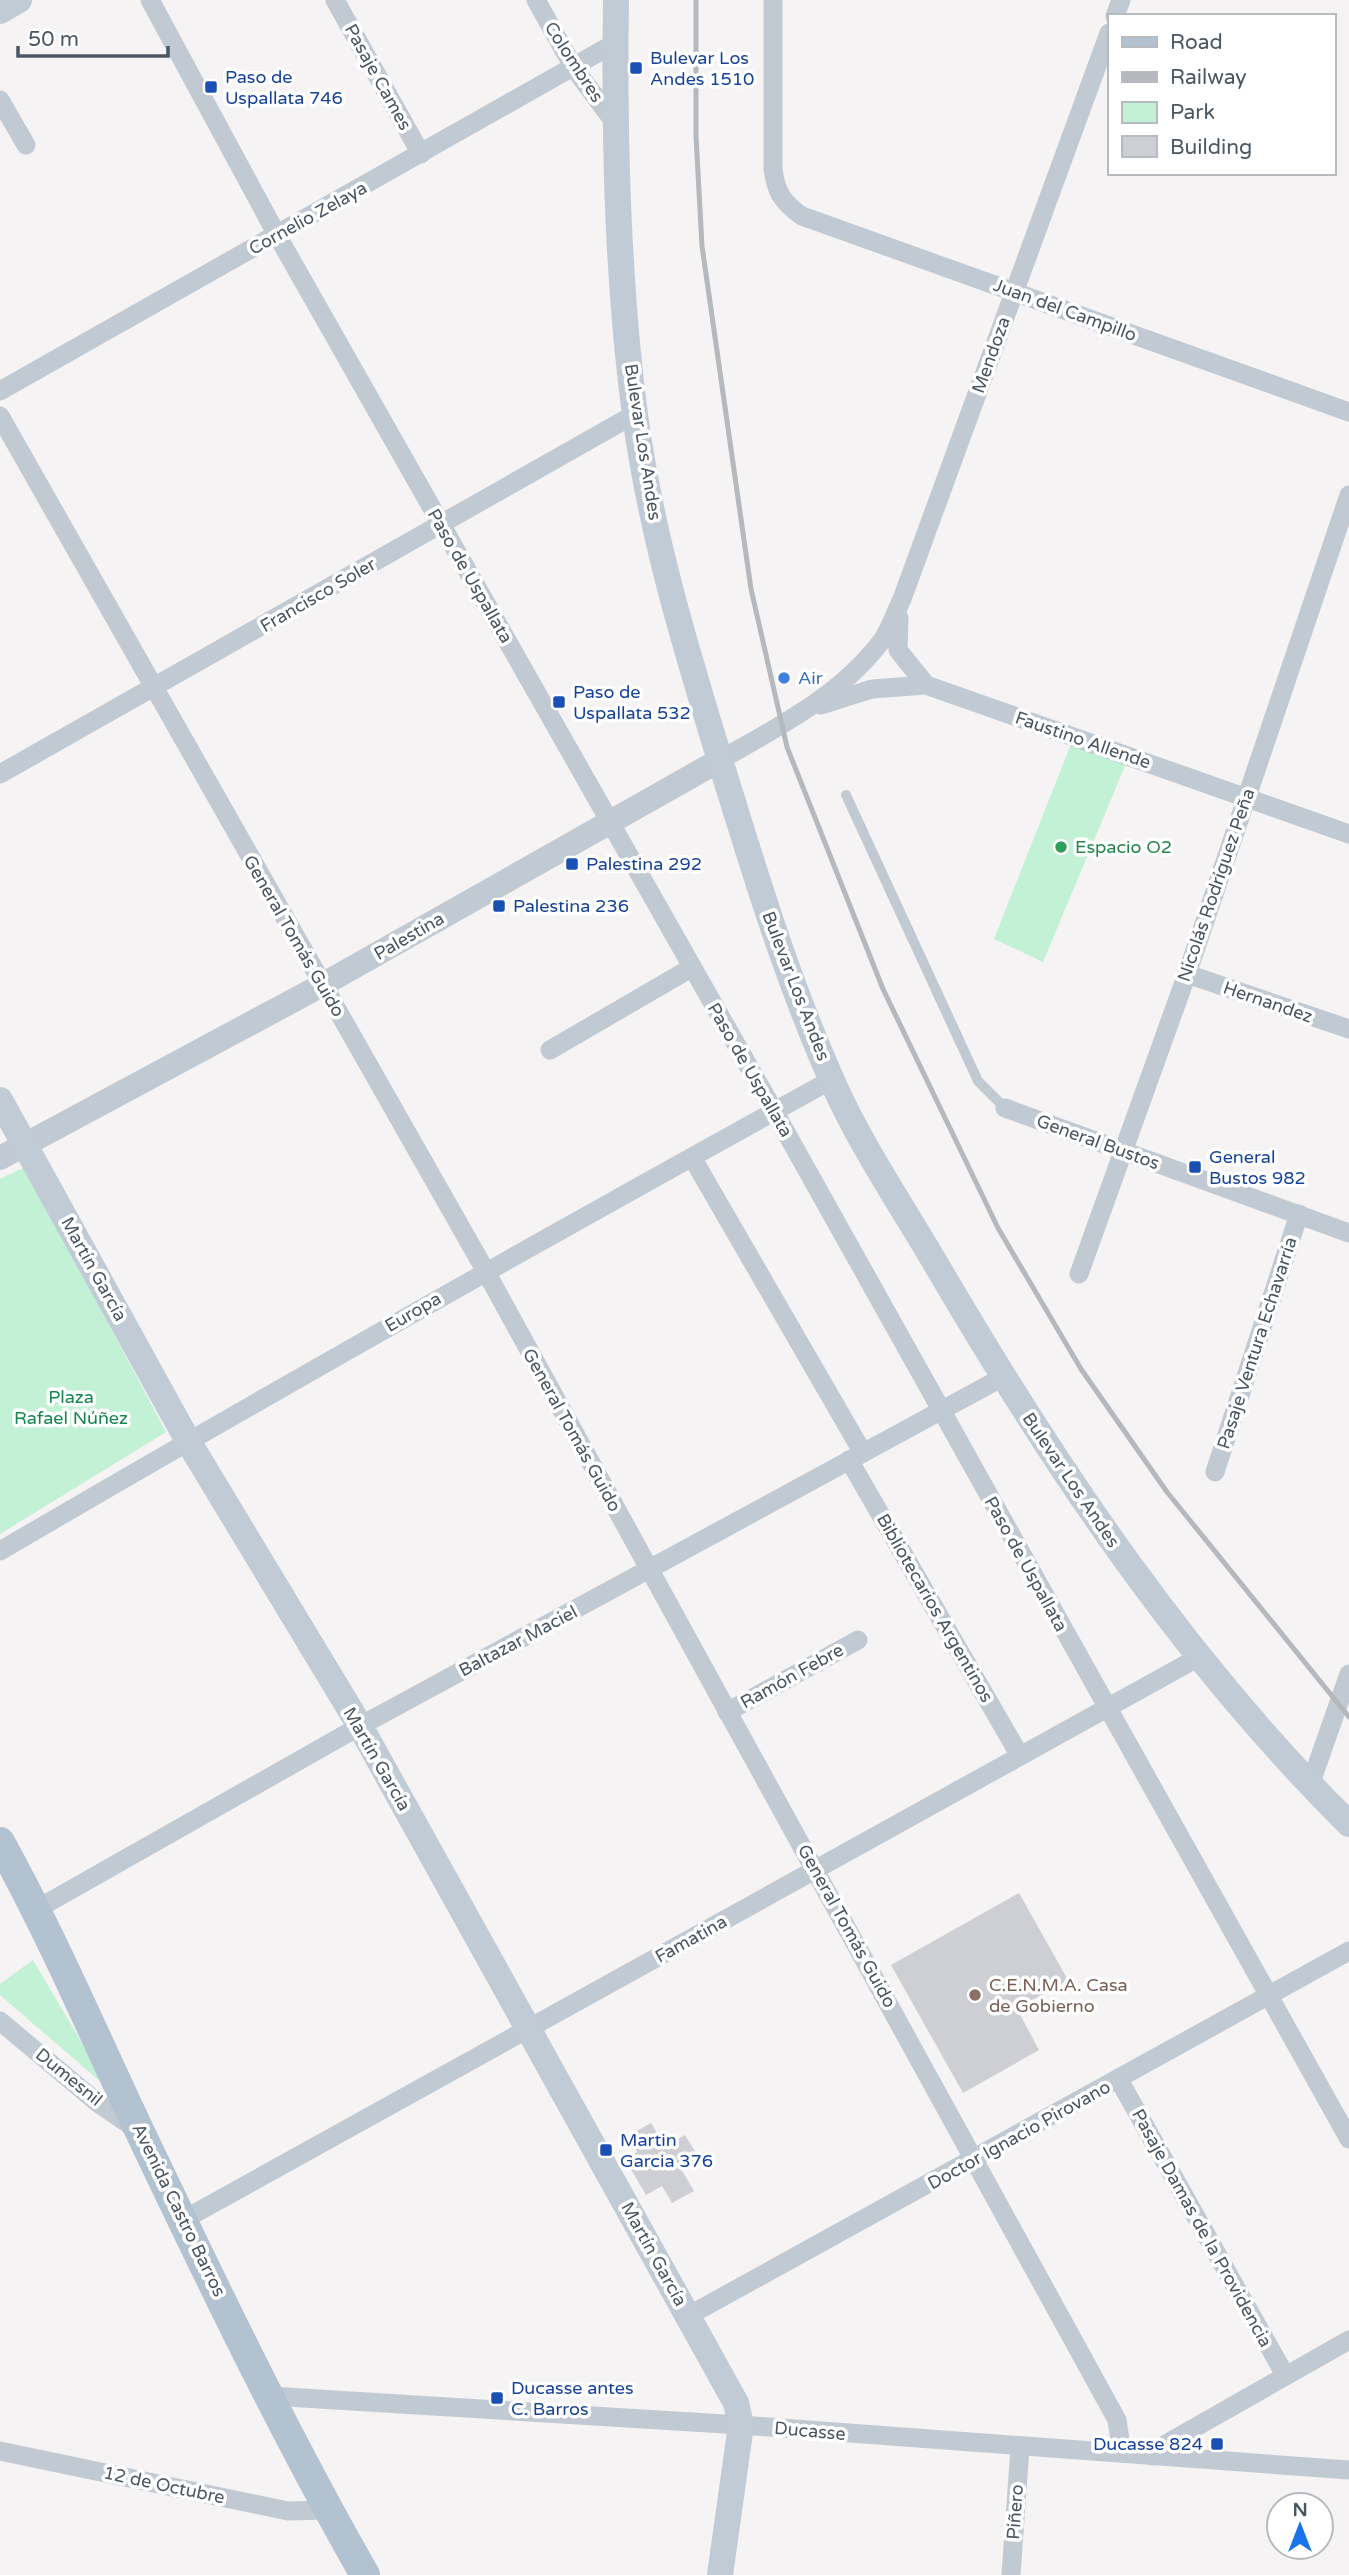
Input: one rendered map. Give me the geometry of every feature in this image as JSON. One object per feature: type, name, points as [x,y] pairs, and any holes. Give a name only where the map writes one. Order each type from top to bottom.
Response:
[{"type":"main road","points":[[0,11],[19,0]]},
{"type":"main road","name":"Bulevar Los Andes","points":[[615,0],[615,123],[621,268],[635,414],[674,610],[741,835],[831,1080],[1003,1377],[1111,1541],[1199,1657],[1310,1785],[1349,1824]]},
{"type":"main road","name":"Martín García","points":[[0,1100],[188,1441],[360,1727],[736,2403],[741,2425]]},
{"type":"main road","name":"Avenida Castro Barros","points":[[0,1842],[37,1909],[139,2131],[270,2396],[328,2510],[365,2575]]},
{"type":"main road","points":[[720,2575],[741,2425]]},
{"type":"street","name":"Paso de Uspallata","points":[[150,0],[277,235],[440,526],[611,821],[1349,2139]]},
{"type":"street","name":"Pasaje Cames","points":[[335,0],[421,154]]},
{"type":"street","name":"Colombres","points":[[536,0],[574,68],[615,123]]},
{"type":"street","name":"Juan del Campillo","points":[[773,0],[773,169],[776,190],[783,203],[802,216],[1349,412]]},
{"type":"street","name":"Mendoza","points":[[813,707],[856,670],[882,641],[902,599],[1108,36]]},
{"type":"street","name":"Cornelio Zelaya","points":[[0,391],[615,43]]},
{"type":"street","points":[[0,100],[26,145]]},
{"type":"street","name":"Francisco Soler","points":[[0,774],[635,414]]},
{"type":"street","name":"General Tomás Guido","points":[[0,416],[485,1270],[816,1869],[1117,2420],[1122,2453]]},
{"type":"street","name":"Nicolás Rodríguez Peña","points":[[1079,1274],[1187,974],[1349,495]]},
{"type":"street","name":"Mendoza","points":[[902,599],[898,650],[926,685]]},
{"type":"street","name":"Faustino Allende","points":[[813,707],[872,689],[926,685],[1349,834]]},
{"type":"street","name":"Palestina","points":[[0,1158],[321,985],[813,707]]},
{"type":"street","points":[[550,1050],[691,968]]},
{"type":"street","name":"Hernandez","points":[[1187,974],[1349,1029]]},
{"type":"street","name":"Europa","points":[[0,1551],[485,1270],[693,1159],[831,1080]]},
{"type":"street","name":"General Bustos","points":[[1005,1108],[1349,1233]]},
{"type":"street","name":"Bibliotecarios Argentinos","points":[[693,1159],[1020,1756]]},
{"type":"street","name":"Pasaje Ventura Echavarría","points":[[1215,1472],[1299,1214]]},
{"type":"street","name":"Baltazar Maciel","points":[[37,1909],[360,1727],[1003,1377]]},
{"type":"street","name":"Ramón Febre","points":[[727,1712],[858,1640]]},
{"type":"street","name":"Famatina","points":[[183,2220],[1199,1657]]},
{"type":"street","points":[[1310,1785],[1349,1674]]},
{"type":"street","name":"Doctor Ignacio Pirovano","points":[[688,2316],[975,2160],[1349,1951]]},
{"type":"street","name":"Dumesnil","points":[[0,2021],[99,2104],[139,2131]]},
{"type":"street","name":"Pasaje Damas de la Providencia","points":[[1119,2080],[1285,2375]]},
{"type":"street","points":[[1152,2456],[1166,2444],[1349,2340]]},
{"type":"street","name":"Ducasse","points":[[270,2396],[741,2425],[1020,2448],[1349,2470]]},
{"type":"street","name":"Piñero","points":[[1011,2575],[1020,2448]]},
{"type":"street","name":"12 de Octubre","points":[[0,2451],[288,2511],[328,2510]]},
{"type":"lane","points":[[846,795],[978,1081],[1005,1108]]},
{"type":"green space","name":"Espacio O2","points":[[1075,734],[1130,754],[1043,962],[994,939]]},
{"type":"green space","name":"Plaza Rafael Núñez","points":[[25,1167],[166,1432],[0,1534],[0,1179]]},
{"type":"green space","points":[[33,1960],[109,2089],[0,1995],[0,1984]]},
{"type":"building","name":"C.E.N.M.A. Casa de Gobierno","points":[[1019,1893],[1068,1980],[1017,2009],[1039,2050],[963,2093],[891,1965]]},
{"type":"building","points":[[651,2123],[665,2146],[685,2135],[699,2158],[681,2169],[694,2191],[672,2203],[662,2186],[646,2195],[625,2159],[637,2152],[628,2136]]},
{"type":"railway","points":[[696,0],[696,136],[702,246],[751,589],[787,747],[883,989],[998,1228],[1081,1369],[1167,1492],[1349,1717]]},
{"type":"place","name":"Bulevar Los Andes 1510","points":[[636,68]]},
{"type":"place","name":"Paso de Uspallata 746","points":[[211,87]]},
{"type":"place","name":"Air","points":[[784,678]]},
{"type":"place","name":"Paso de Uspallata 532","points":[[559,702]]},
{"type":"place","name":"Espacio O2","points":[[1061,847]]},
{"type":"place","name":"Palestina 292","points":[[572,864]]},
{"type":"place","name":"Palestina 236","points":[[499,906]]},
{"type":"place","name":"General Bustos 982","points":[[1195,1167]]},
{"type":"place","name":"C.E.N.M.A. Casa de Gobierno","points":[[975,1995]]},
{"type":"place","name":"Martin Garcia 376","points":[[606,2150]]},
{"type":"place","name":"Ducasse antes C. Barros","points":[[497,2398]]},
{"type":"place","name":"Ducasse 824","points":[[1217,2444]]}]
